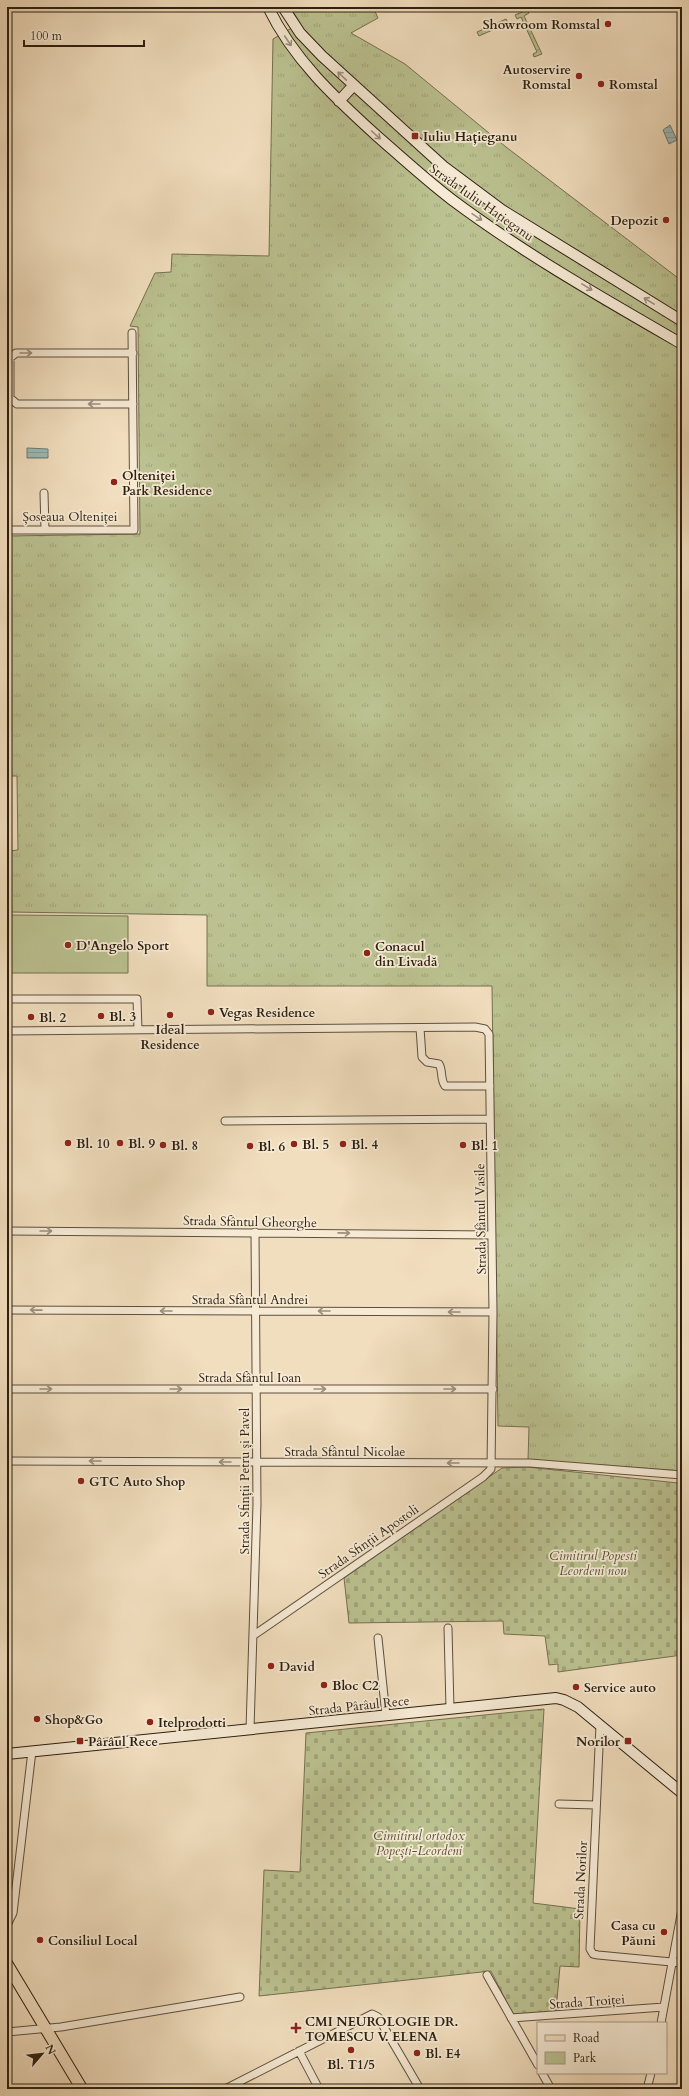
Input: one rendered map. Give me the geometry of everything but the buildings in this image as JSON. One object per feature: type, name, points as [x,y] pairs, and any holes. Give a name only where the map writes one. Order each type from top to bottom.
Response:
[{"type":"main road","name":"Strada Iuliu Hațieganu","points":[[268,7],[290,44],[309,69],[339,101],[410,165],[467,211],[573,279],[682,344]]},
{"type":"main road","name":"Strada Iuliu Hațieganu","points":[[283,7],[304,37],[353,86],[426,153],[474,190],[568,252],[682,321]]},
{"type":"main road","points":[[339,101],[353,86]]},
{"type":"main road","name":"Strada Pârâul Rece","points":[[7,1754],[560,1699],[573,1704],[682,1793]]},
{"type":"main road","points":[[7,1964],[47,2028],[82,2089]]},
{"type":"street","points":[[132,333],[133,353],[133,404],[17,404],[10,398],[10,358],[16,353],[133,353]]},
{"type":"street","name":"Șoseaua Olteniței","points":[[7,530],[134,530],[133,404]]},
{"type":"street","points":[[44,493],[45,530]]},
{"type":"street","points":[[7,999],[137,999],[138,1030]]},
{"type":"street","name":"Strada Sfântul Vasile","points":[[420,1028],[476,1027],[485,1030],[490,1038],[493,1312],[492,1463]]},
{"type":"street","points":[[7,1031],[420,1028],[422,1057],[426,1062],[438,1064],[441,1067],[442,1080],[445,1086],[448,1088],[490,1086]]},
{"type":"street","points":[[225,1121],[490,1119]]},
{"type":"street","name":"Strada Sfântul Gheorghe","points":[[7,1231],[492,1235]]},
{"type":"street","name":"Strada Sfinții Petru și Pavel","points":[[250,1729],[254,1635],[257,1462],[255,1232]]},
{"type":"street","name":"Strada Sfântul Andrei","points":[[7,1310],[493,1312]]},
{"type":"street","name":"Strada Sfântul Ioan","points":[[7,1389],[493,1389]]},
{"type":"street","name":"Strada Sfântul Nicolae","points":[[7,1461],[530,1463],[682,1475]]},
{"type":"street","name":"Strada Sfinții Apostoli","points":[[254,1635],[483,1477],[489,1472],[492,1463]]},
{"type":"street","points":[[448,1628],[450,1709]]},
{"type":"street","points":[[378,1638],[386,1716]]},
{"type":"street","name":"Strada Norilor","points":[[600,1725],[589,1946],[591,1951],[598,1955],[673,1962]]},
{"type":"street","points":[[7,1925],[13,1913],[32,1751]]},
{"type":"street","points":[[559,1804],[596,1805]]},
{"type":"street","points":[[661,2022],[682,1909]]},
{"type":"street","points":[[673,1962],[682,1962]]},
{"type":"street","points":[[487,1975],[537,2064]]},
{"type":"street","points":[[7,2032],[47,2028],[240,1997]]},
{"type":"street","name":"Strada Troiței","points":[[511,2018],[664,2007]]},
{"type":"street","points":[[225,2089],[370,2014],[374,2014],[378,2017],[420,2089]]},
{"type":"street","points":[[299,2051],[319,2089]]},
{"type":"street","points":[[543,2074],[551,2089]]},
{"type":"street","points":[[647,2089],[651,2074]]},
{"type":"green space","points":[[290,7],[373,7],[378,18],[351,33],[405,64],[506,147],[682,281],[682,1471],[528,1460],[529,1427],[498,1426],[492,986],[207,986],[207,915],[9,912],[9,851],[18,850],[17,776],[7,776],[7,536],[140,534],[138,327],[130,326],[155,273],[171,272],[172,254],[269,256],[273,39],[300,23]]},
{"type":"green space","points":[[527,10],[529,13],[524,16],[542,54],[534,57],[533,54],[537,52],[521,17],[517,19],[515,15]]},
{"type":"green space","points":[[506,19],[508,23],[479,36],[477,32]]},
{"type":"green space","name":"D'Angelo Sport","points":[[8,915],[128,916],[128,973],[8,973]]},
{"type":"green space","name":"Cimitirul Popesti Leordeni nou","points":[[527,1467],[678,1483],[682,1512],[682,1655],[558,1672],[558,1664],[549,1665],[545,1636],[504,1634],[503,1621],[349,1623],[344,1578],[502,1468]]},
{"type":"green space","name":"Cimitirul ortodox Popești-Leordeni","points":[[544,1709],[533,1903],[580,1909],[579,1967],[560,1966],[556,2011],[513,2015],[491,1971],[259,1996],[264,1870],[300,1872],[306,1733]]},
{"type":"water","points":[[670,125],[677,140],[669,144],[663,130]]},
{"type":"water","points":[[27,448],[48,449],[48,458],[27,458]]},
{"type":"place","name":"Showroom Romstal","points":[[608,24]]},
{"type":"place","name":"Autoservire Romstal","points":[[579,76]]},
{"type":"place","name":"Romstal","points":[[601,84]]},
{"type":"place","name":"Iuliu Hațieganu","points":[[415,136]]},
{"type":"place","name":"Depozit","points":[[666,220]]},
{"type":"place","name":"Olteniței Park Residence","points":[[114,482]]},
{"type":"place","name":"D'Angelo Sport","points":[[68,945]]},
{"type":"place","name":"Conacul din Livadă","points":[[367,953]]},
{"type":"place","name":"Vegas Residence","points":[[211,1012]]},
{"type":"place","name":"Ideal Residence","points":[[170,1015]]},
{"type":"place","name":"Bl. 3","points":[[101,1016]]},
{"type":"place","name":"Bl. 2","points":[[31,1017]]},
{"type":"place","name":"Bl. 10","points":[[68,1143]]},
{"type":"place","name":"Bl. 9","points":[[120,1143]]},
{"type":"place","name":"Bl. 5","points":[[294,1144]]},
{"type":"place","name":"Bl. 4","points":[[343,1144]]},
{"type":"place","name":"Bl. 8","points":[[163,1145]]},
{"type":"place","name":"Bl. 1","points":[[463,1145]]},
{"type":"place","name":"Bl. 6","points":[[250,1146]]},
{"type":"place","name":"GTC Auto Shop","points":[[81,1481]]},
{"type":"place","name":"David","points":[[271,1666]]},
{"type":"place","name":"Bloc C2","points":[[324,1685]]},
{"type":"place","name":"Service auto","points":[[576,1687]]},
{"type":"place","name":"Shop&Go","points":[[37,1719]]},
{"type":"place","name":"Itelprodotti","points":[[150,1722]]},
{"type":"place","name":"Pârâul Rece","points":[[80,1741]]},
{"type":"place","name":"Norilor","points":[[628,1741]]},
{"type":"place","name":"Casa cu Păuni","points":[[664,1932]]},
{"type":"place","name":"Consiliul Local","points":[[40,1940]]},
{"type":"place","name":"CMI NEUROLOGIE DR. TOMESCU V. ELENA","points":[[296,2028]]},
{"type":"place","name":"Bl. T1/5","points":[[351,2050]]},
{"type":"place","name":"Bl. E4","points":[[417,2053]]}]
